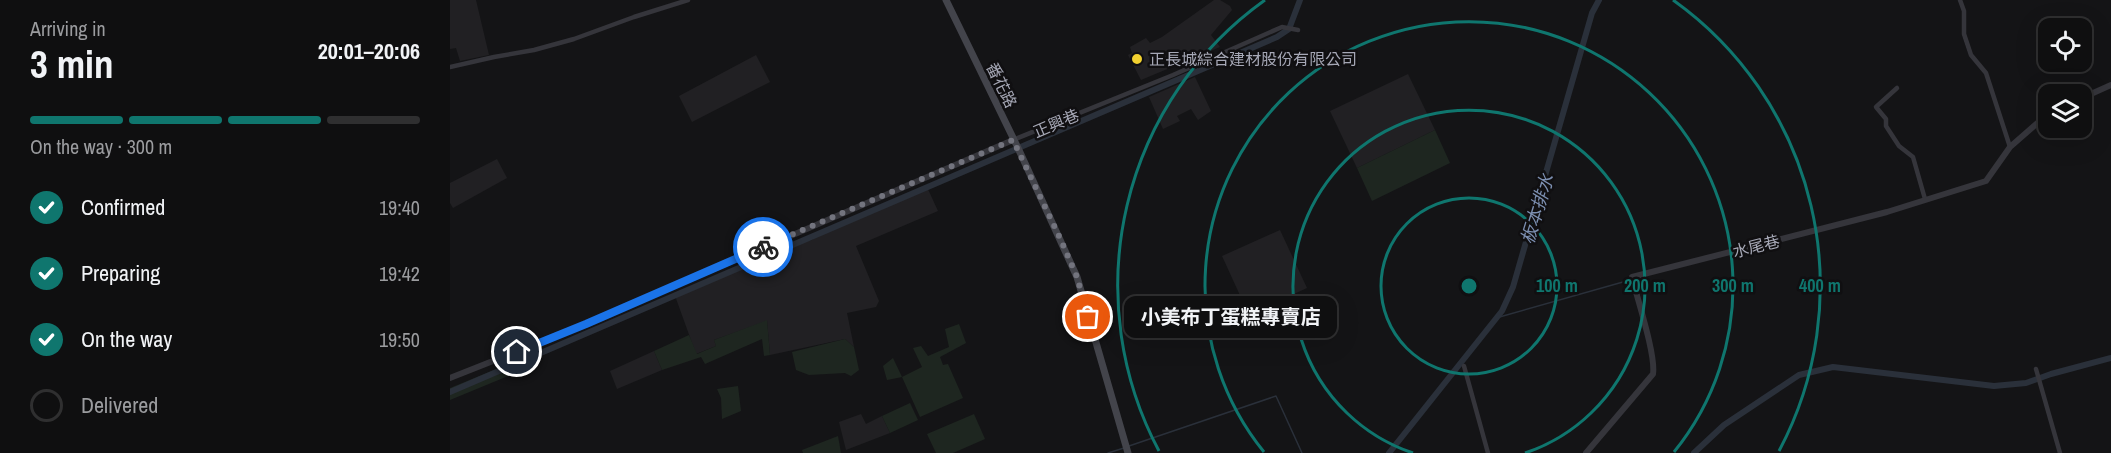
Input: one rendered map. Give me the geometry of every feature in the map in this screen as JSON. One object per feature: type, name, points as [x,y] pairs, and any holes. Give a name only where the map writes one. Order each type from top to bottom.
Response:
[{"type":"main road","name":"番花路","points":[[946,0],[1077,277],[1128,453]]},
{"type":"street","points":[[450,67],[534,50],[574,39],[688,0]]},
{"type":"street","points":[[1960,0],[1964,11]]},
{"type":"street","points":[[1965,0],[1964,34],[1971,55],[1986,73],[2010,147]]},
{"type":"street","name":"正興巷","points":[[450,378],[586,324],[1282,27],[1298,30]]},
{"type":"street","points":[[2092,94],[2111,85]]},
{"type":"street","points":[[1897,88],[1876,107],[1887,119],[1886,126],[1899,146],[1913,156],[1925,199]]},
{"type":"street","name":"水尾巷","points":[[1586,453],[1653,374],[1654,368],[1632,277],[1887,212],[1986,181],[2010,147],[2038,123]]},
{"type":"street","points":[[1464,366],[1488,453]]},
{"type":"street","points":[[2036,369],[2060,453]]},
{"type":"shaded area","points":[[450,0],[476,0],[489,55],[460,61],[456,48],[450,49]]},
{"type":"shaded area","points":[[1214,0],[1220,0],[1232,10],[1211,35],[1220,47],[1141,80],[1128,55],[1132,53],[1130,47],[1146,38],[1150,43],[1162,37]]},
{"type":"shaded area","points":[[756,55],[770,82],[692,122],[679,96]]},
{"type":"shaded area","points":[[1408,74],[1435,130],[1357,168],[1330,111]]},
{"type":"shaded area","points":[[1195,77],[1211,111],[1198,120],[1191,109],[1177,116],[1180,121],[1163,129],[1149,97]]},
{"type":"shaded area","points":[[1435,130],[1450,163],[1372,201],[1357,168]]},
{"type":"shaded area","points":[[497,159],[507,178],[453,208],[450,203],[450,183]]},
{"type":"shaded area","points":[[927,187],[938,211],[856,246],[879,301],[876,307],[847,313],[854,347],[845,339],[770,355],[767,321],[714,340],[716,346],[696,354],[674,293],[799,242],[812,240],[824,230]]},
{"type":"shaded area","points":[[1280,230],[1307,288],[1249,315],[1222,256]]},
{"type":"shaded area","points":[[767,320],[770,355],[764,356],[762,339],[705,364],[701,357],[662,370],[654,351],[689,335],[697,354],[716,346],[714,340]]},
{"type":"shaded area","points":[[959,324],[966,343],[940,357],[943,365],[948,364],[963,398],[920,417],[902,377],[922,367],[913,348],[921,346],[928,356],[949,347],[945,329]]},
{"type":"shaded area","points":[[845,339],[854,347],[859,370],[851,376],[845,373],[809,375],[796,370],[792,352]]},
{"type":"shaded area","points":[[654,351],[662,370],[617,389],[610,371]]},
{"type":"shaded area","points":[[893,358],[902,377],[887,380],[883,366]]},
{"type":"shaded area","points":[[520,359],[525,369],[450,400],[450,388]]},
{"type":"shaded area","points":[[738,386],[741,411],[722,419],[721,398],[717,389]]},
{"type":"shaded area","points":[[910,403],[918,420],[890,433],[882,416]]},
{"type":"shaded area","points":[[861,414],[866,424],[882,416],[890,433],[846,450],[839,422]]},
{"type":"shaded area","points":[[974,414],[985,439],[953,453],[936,453],[927,434]]},
{"type":"shaded area","points":[[838,436],[841,453],[803,453],[802,450]]},
{"type":"waterway","points":[[450,392],[1277,37],[1289,29],[1300,0]]},
{"type":"waterway","name":"板本排水","points":[[1389,453],[1502,311],[1513,287],[1592,13],[1599,0]]},
{"type":"waterway","points":[[1496,318],[1630,280]]},
{"type":"waterway","points":[[1694,453],[1724,425],[1799,375],[1833,367],[1994,386],[2026,383],[2111,358]]},
{"type":"waterway","points":[[1129,446],[1276,396],[1302,453]]},
{"type":"waterway","points":[[1108,453],[1124,448]]},
{"type":"way so far","points":[[763,247],[1013,140],[1077,277],[1088,317]]},
{"type":"place","name":"正長城綜合建材股份有限公司","points":[[1137,59]]},
{"type":"place","name":"小美布丁蛋糕專賣店","points":[[1088,317]]},
{"type":"route","points":[[517,352],[763,247]]}]
